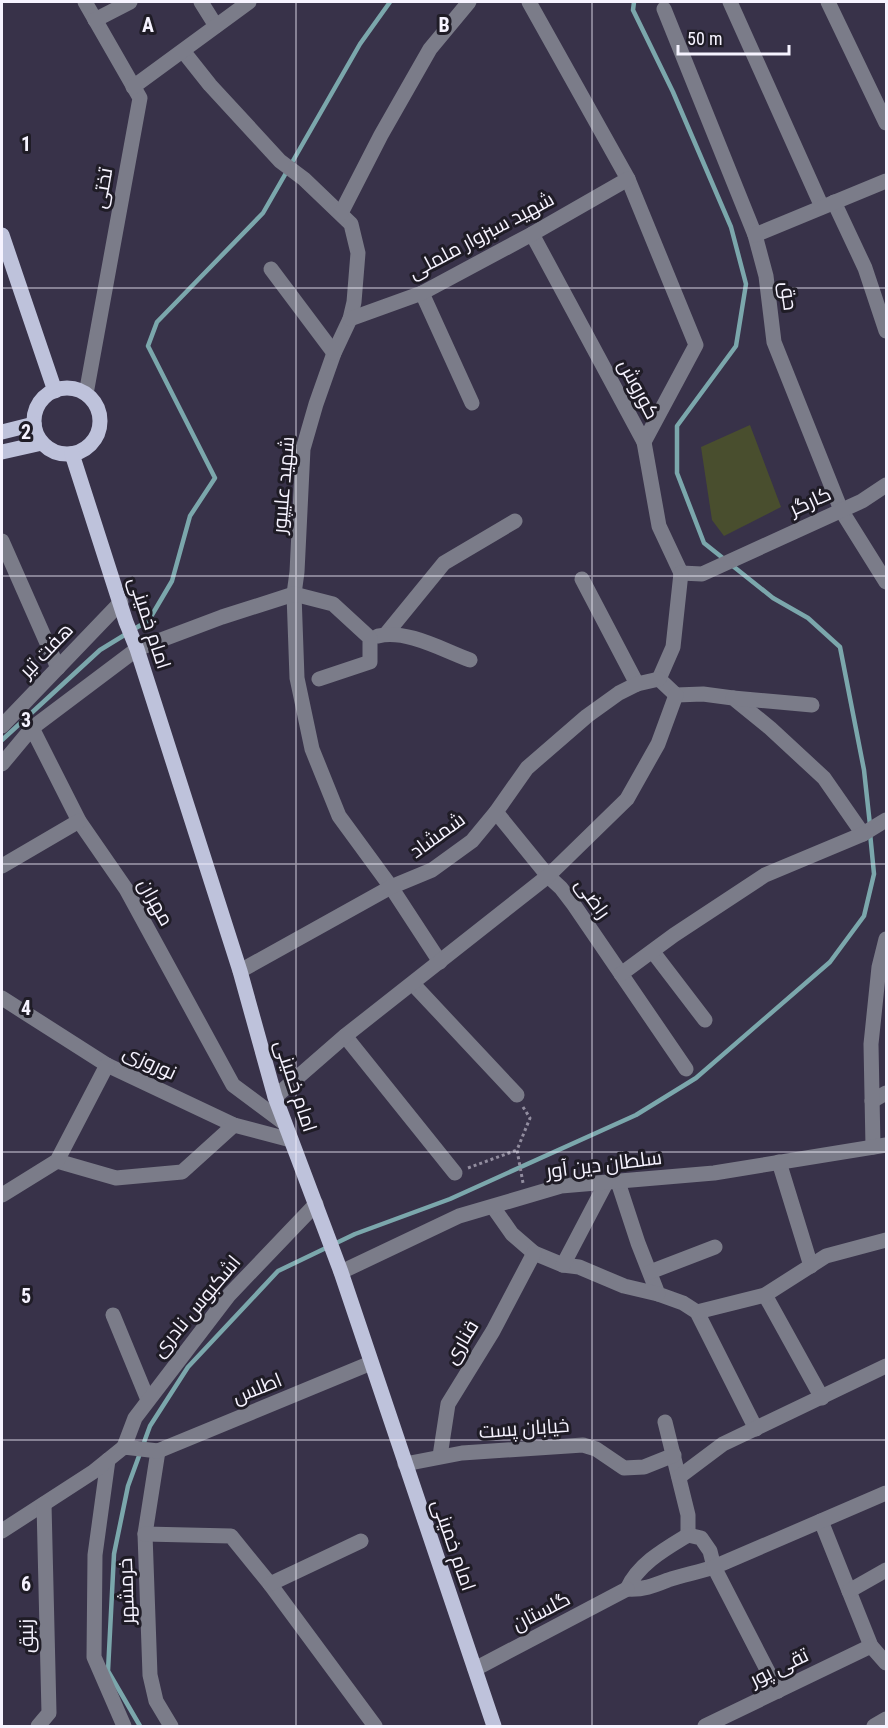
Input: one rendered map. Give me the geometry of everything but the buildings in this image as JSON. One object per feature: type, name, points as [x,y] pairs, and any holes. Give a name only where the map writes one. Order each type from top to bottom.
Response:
[{"type":"main road","points":[[2,235],[55,391]]},
{"type":"main road","points":[[65,388],[86,394],[94,402],[101,423],[92,444],[83,451],[72,454],[60,454],[51,450],[42,443],[34,424],[39,404],[46,396],[65,388]]},
{"type":"main road","points":[[2,432],[34,424]]},
{"type":"main road","points":[[2,452],[42,443]]},
{"type":"main road","name":"امام خمینی","points":[[72,454],[126,622],[136,645],[240,971],[275,1097],[341,1272],[494,1726]]},
{"type":"street","name":"تختی","points":[[85,2],[140,98],[86,394]]},
{"type":"street","points":[[95,20],[130,2]]},
{"type":"street","points":[[201,2],[216,26]]},
{"type":"street","points":[[133,87],[249,2]]},
{"type":"street","points":[[341,213],[381,135],[430,49],[469,2]]},
{"type":"street","points":[[529,2],[628,179],[696,345],[644,442]]},
{"type":"street","points":[[730,2],[828,204],[865,268],[886,331]]},
{"type":"street","points":[[828,2],[886,123]]},
{"type":"street","name":"حق","points":[[663,9],[755,235],[766,276],[774,342],[841,510],[886,582]]},
{"type":"street","name":"شهید علیپور","points":[[183,51],[210,85],[280,161],[304,179],[351,224],[358,253],[354,302],[350,319],[334,353],[316,404],[303,449],[294,594],[297,678],[312,748],[339,816],[391,887],[440,962]]},
{"type":"street","name":"شهید سبزوار ململی","points":[[350,319],[422,293],[628,179]]},
{"type":"street","points":[[755,235],[886,181]]},
{"type":"street","name":"کوروش","points":[[532,234],[644,442],[659,526],[681,573]]},
{"type":"street","points":[[271,269],[334,353]]},
{"type":"street","points":[[422,293],[472,403]]},
{"type":"street","name":"کارگر","points":[[681,573],[702,574],[862,501],[886,485]]},
{"type":"street","points":[[386,634],[444,563],[515,521]]},
{"type":"street","points":[[2,541],[58,668]]},
{"type":"street","points":[[681,573],[673,647],[659,679],[675,695],[703,693],[812,705]]},
{"type":"street","points":[[582,579],[636,684]]},
{"type":"street","points":[[2,764],[32,728],[136,645],[294,594],[333,604],[370,638],[370,662],[319,679]]},
{"type":"street","name":"هفت تیر","points":[[2,726],[121,602]]},
{"type":"street","points":[[370,638],[386,634],[409,637],[470,660]]},
{"type":"street","name":"شمشاد","points":[[240,971],[391,887],[432,870],[472,841],[527,768],[587,716],[636,684],[659,679]]},
{"type":"street","points":[[496,812],[548,876],[627,799],[658,744],[675,695]]},
{"type":"street","points":[[733,698],[770,728],[824,778],[863,834]]},
{"type":"street","name":"مهران","points":[[32,728],[79,821],[126,889],[233,1085],[284,1123]]},
{"type":"street","points":[[621,974],[674,935],[765,874],[863,834],[886,820]]},
{"type":"street","points":[[2,866],[79,821]]},
{"type":"street","name":"راضی","points":[[275,1097],[345,1036],[548,876],[574,905],[686,1069]]},
{"type":"street","points":[[880,1146],[872,1101],[871,1044],[879,967],[886,939]]},
{"type":"street","points":[[653,952],[705,1020]]},
{"type":"street","points":[[412,984],[517,1095]]},
{"type":"street","name":"نوروزی","points":[[2,998],[107,1065],[234,1125],[291,1140]]},
{"type":"street","points":[[345,1036],[455,1173]]},
{"type":"street","points":[[2,1196],[57,1161],[107,1065]]},
{"type":"street","points":[[872,1101],[886,1093]]},
{"type":"street","points":[[57,1161],[116,1178],[182,1172],[234,1125]]},
{"type":"street","name":"سلطان دین آور","points":[[341,1272],[459,1216],[561,1186],[714,1173],[880,1146]]},
{"type":"street","points":[[779,1162],[811,1266]]},
{"type":"street","points":[[563,1265],[612,1182]]},
{"type":"street","points":[[612,1182],[658,1294]]},
{"type":"street","name":"اشکبوس نادری","points":[[124,1447],[135,1418],[228,1295],[316,1204]]},
{"type":"street","points":[[493,1207],[512,1234],[534,1253],[624,1286],[683,1303],[697,1312],[756,1429]]},
{"type":"street","points":[[697,1312],[765,1294],[826,1256],[886,1240]]},
{"type":"street","points":[[650,1272],[716,1247]]},
{"type":"street","name":"قناری","points":[[440,1456],[448,1404],[493,1331],[534,1253]]},
{"type":"street","points":[[765,1294],[822,1398]]},
{"type":"street","points":[[113,1315],[148,1400]]},
{"type":"street","name":"اطلس","points":[[158,1451],[371,1364]]},
{"type":"street","points":[[679,1477],[723,1444],[886,1366]]},
{"type":"street","points":[[665,1422],[688,1515],[688,1535]]},
{"type":"street","name":"خیابان پست","points":[[405,1464],[462,1453],[583,1445],[596,1449],[624,1468],[644,1467],[674,1455]]},
{"type":"street","points":[[2,1530],[93,1472],[124,1447],[158,1451]]},
{"type":"street","name":"خرمشهر","points":[[158,1451],[145,1534],[150,1675],[156,1701],[171,1726]]},
{"type":"street","name":"خرمشهر","points":[[108,1461],[95,1555],[94,1657],[124,1726]]},
{"type":"street","points":[[778,1691],[714,1567],[710,1551],[701,1538],[688,1535],[632,1577],[627,1589],[640,1590],[714,1567],[886,1493]]},
{"type":"street","name":"زنبق","points":[[38,1726],[49,1713],[44,1504]]},
{"type":"street","points":[[821,1521],[871,1646],[886,1663]]},
{"type":"street","points":[[145,1534],[231,1536],[270,1584],[375,1726]]},
{"type":"street","points":[[270,1584],[362,1541]]},
{"type":"street","points":[[849,1591],[886,1570]]},
{"type":"street","name":"گلستان","points":[[474,1669],[627,1589]]},
{"type":"street","name":"تقی پور","points":[[705,1726],[871,1646]]},
{"type":"street","points":[[874,1726],[886,1719]]},
{"type":"path","points":[[517,1095],[530,1118],[517,1150],[526,1197]]},
{"type":"path","points":[[455,1173],[517,1150]]},
{"type":"green space","points":[[750,425],[781,507],[724,536],[712,520],[701,447]]},
{"type":"waterway","points":[[2,740],[100,650],[149,620],[172,581],[190,516],[215,478],[148,346],[157,322],[263,213],[360,44],[390,2]]},
{"type":"waterway","points":[[634,2],[633,10],[673,92],[731,227],[746,284],[736,346],[677,426],[677,473],[704,543],[773,598],[808,618],[840,647],[864,770],[870,825]]},
{"type":"waterway","points":[[140,1726],[108,1671],[114,1554],[128,1486],[150,1426],[188,1367],[278,1271],[355,1234],[450,1199],[636,1115],[696,1078],[830,962],[864,916],[874,874],[870,833]]}]
